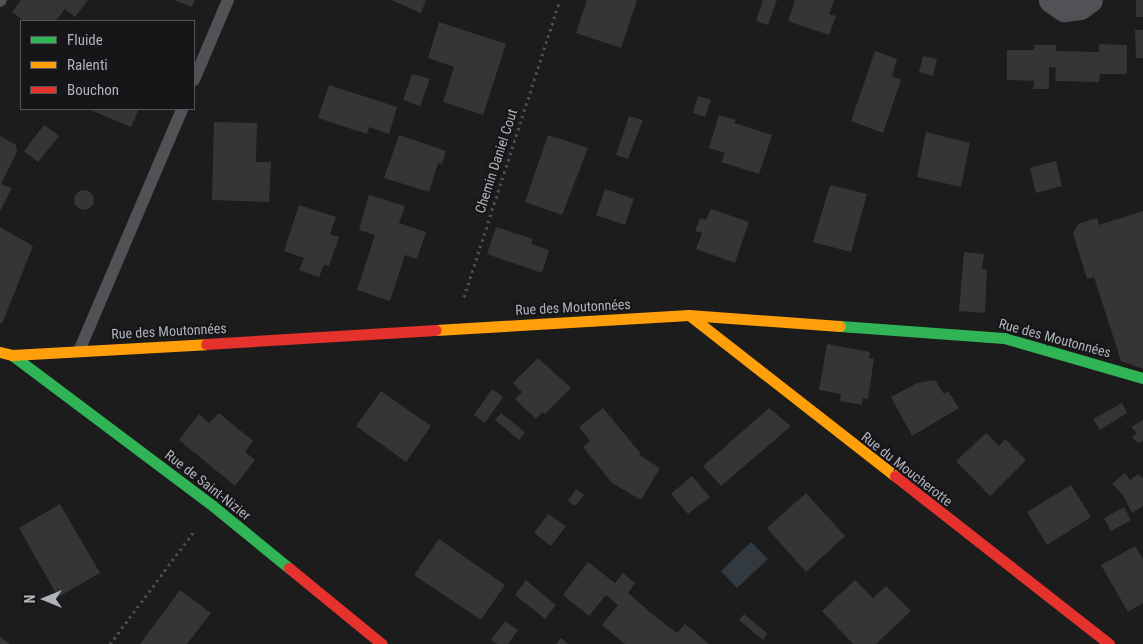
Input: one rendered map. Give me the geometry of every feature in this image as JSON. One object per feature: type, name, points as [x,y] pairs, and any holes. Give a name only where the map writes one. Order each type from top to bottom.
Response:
[{"type":"street","points":[[1051,0],[1064,8],[1080,7],[1090,0]]},
{"type":"street","name":"Rue des Moutonnées","points":[[6,354],[689,316],[1004,338],[1143,378]]},
{"type":"street","name":"Rue du Moucherotte","points":[[689,316],[1109,644]]},
{"type":"street","name":"Rue de Saint-Nizier","points":[[6,354],[213,506],[382,644]]},
{"type":"lane","points":[[195,78],[228,0]]},
{"type":"lane","points":[[80,351],[182,110]]},
{"type":"path","name":"Chemin Daniel Cout","points":[[454,329],[560,0]]},
{"type":"path","points":[[110,644],[213,506]]},
{"type":"shaded area","points":[[751,542],[768,559],[737,588],[721,571]]},
{"type":"building","points":[[21,0],[88,0],[75,17],[65,9],[57,20],[23,20],[12,12]]},
{"type":"building","points":[[174,0],[195,0],[192,7]]},
{"type":"building","points":[[391,0],[426,0],[421,13]]},
{"type":"building","points":[[587,0],[637,0],[621,48],[576,33]]},
{"type":"building","points":[[763,0],[777,0],[768,25],[756,21]]},
{"type":"building","points":[[795,0],[834,0],[829,14],[836,16],[829,35],[788,21]]},
{"type":"building","points":[[1136,0],[1143,0],[1143,17],[1136,17]]},
{"type":"building","points":[[439,22],[506,44],[483,115],[443,102],[454,67],[428,58]]},
{"type":"building","points":[[1135,30],[1143,30],[1143,58],[1136,58]]},
{"type":"building","points":[[1099,44],[1127,45],[1127,74],[1100,74],[1099,82],[1055,81],[1056,68],[1049,67],[1049,89],[1033,89],[1034,81],[1007,80],[1007,50],[1034,50],[1034,45],[1056,45],[1056,51],[1099,52]]},
{"type":"building","points":[[875,51],[897,59],[892,76],[901,80],[883,133],[851,121]]},
{"type":"building","points":[[923,56],[937,59],[933,76],[919,72]]},
{"type":"building","points":[[412,74],[430,79],[420,106],[403,100]]},
{"type":"building","points":[[329,85],[397,107],[389,134],[369,127],[367,134],[318,118]]},
{"type":"building","points":[[698,96],[711,100],[705,117],[693,113]]},
{"type":"building","points":[[90,110],[139,110],[131,127]]},
{"type":"building","points":[[719,115],[736,120],[734,123],[772,135],[759,174],[721,162],[725,153],[709,148]]},
{"type":"building","points":[[629,116],[643,120],[628,159],[616,155]]},
{"type":"building","points":[[214,122],[257,123],[256,162],[271,162],[269,202],[212,200]]},
{"type":"building","points":[[44,125],[59,136],[38,162],[24,151]]},
{"type":"building","points":[[926,132],[970,143],[961,187],[917,177]]},
{"type":"building","points":[[399,135],[446,151],[442,164],[438,163],[429,192],[384,178]]},
{"type":"building","points":[[548,135],[588,148],[562,215],[525,202]]},
{"type":"building","points":[[0,136],[16,145],[17,152],[1,184],[12,188],[0,211]]},
{"type":"building","points":[[1056,161],[1062,186],[1036,193],[1030,168]]},
{"type":"building","points":[[830,185],[867,194],[851,252],[813,242]]},
{"type":"building","points":[[605,189],[634,199],[625,225],[596,215]]},
{"type":"building","points":[[84,190],[91,193],[94,200],[91,207],[84,210],[77,207],[74,200],[77,193]]},
{"type":"building","points":[[369,195],[405,206],[399,223],[426,232],[417,259],[405,255],[390,301],[357,290],[375,235],[359,230]]},
{"type":"building","points":[[299,205],[336,217],[330,234],[339,237],[329,266],[324,265],[319,277],[299,270],[304,258],[284,251]]},
{"type":"building","points":[[711,209],[749,222],[735,263],[696,249],[702,233],[695,231],[700,218],[706,220]]},
{"type":"building","points":[[1143,211],[1143,369],[1121,361],[1094,277],[1087,279],[1073,233],[1078,224],[1097,218],[1099,225]]},
{"type":"building","points":[[0,227],[33,246],[2,324],[0,323]]},
{"type":"building","points":[[496,227],[533,239],[531,244],[549,250],[542,273],[487,254]]},
{"type":"building","points":[[964,252],[984,254],[982,269],[987,269],[985,313],[959,311]]},
{"type":"building","points":[[827,344],[870,352],[869,358],[874,359],[868,399],[863,398],[862,405],[840,401],[841,394],[819,390]]},
{"type":"building","points":[[538,358],[571,388],[545,414],[542,412],[536,419],[515,399],[522,392],[513,383]]},
{"type":"building","points":[[935,380],[944,394],[948,391],[959,408],[912,436],[891,397],[917,383]]},
{"type":"building","points":[[492,389],[503,397],[485,423],[474,415]]},
{"type":"building","points":[[381,391],[431,426],[406,462],[356,426]]},
{"type":"building","points":[[1122,403],[1127,413],[1100,430],[1093,419]]},
{"type":"building","points":[[603,408],[641,454],[639,455],[660,468],[641,500],[612,483],[583,447],[590,441],[579,427]]},
{"type":"building","points":[[769,408],[791,426],[721,486],[703,466]]},
{"type":"building","points":[[219,413],[253,441],[245,452],[255,460],[235,486],[179,440],[199,414],[209,423]]},
{"type":"building","points":[[501,413],[525,432],[519,440],[495,420]]},
{"type":"building","points":[[1143,420],[1143,441],[1138,443],[1132,437],[1137,433],[1131,427]]},
{"type":"building","points":[[986,433],[999,446],[1005,439],[1026,460],[990,496],[956,461]]},
{"type":"building","points":[[1125,473],[1130,480],[1138,474],[1143,478],[1143,506],[1132,513],[1123,495],[1112,484]]},
{"type":"building","points":[[692,476],[710,497],[688,514],[671,494]]},
{"type":"building","points":[[1071,485],[1091,517],[1047,545],[1027,512]]},
{"type":"building","points":[[576,489],[584,495],[575,506],[568,501]]},
{"type":"building","points":[[806,493],[845,536],[806,572],[767,528]]},
{"type":"building","points":[[60,504],[100,573],[58,597],[19,528]]},
{"type":"building","points":[[1124,507],[1131,520],[1111,531],[1104,518]]},
{"type":"building","points":[[548,514],[566,526],[551,546],[534,533]]},
{"type":"building","points":[[439,539],[505,585],[481,620],[414,575]]},
{"type":"building","points":[[1135,546],[1143,559],[1143,603],[1128,612],[1101,565]]},
{"type":"building","points":[[588,562],[615,583],[623,573],[635,583],[628,593],[652,614],[677,633],[685,624],[709,644],[625,644],[602,625],[618,605],[606,595],[589,616],[563,595]]},
{"type":"building","points":[[526,580],[556,605],[545,619],[515,595]]},
{"type":"building","points":[[855,580],[873,598],[886,586],[911,611],[876,644],[853,644],[822,611]]},
{"type":"building","points":[[180,590],[211,613],[187,644],[140,644]]},
{"type":"building","points":[[744,614],[767,633],[763,640],[739,620]]},
{"type":"building","points":[[505,621],[518,630],[508,644],[497,644],[491,640]]},
{"type":"building","points":[[0,637],[10,644],[0,644]]},
{"type":"building","points":[[561,638],[568,644],[556,644]]},
{"type":"traffic: fast","points":[[840,326],[1004,338],[1143,378]]},
{"type":"traffic: fast","points":[[12,355],[213,506],[289,568]]},
{"type":"traffic: slow","points":[[689,315],[895,476]]},
{"type":"traffic: slow","points":[[436,330],[689,315],[840,326]]},
{"type":"traffic: slow","points":[[0,352],[12,355],[206,344]]},
{"type":"traffic: jam","points":[[206,344],[436,330]]},
{"type":"traffic: jam","points":[[895,476],[1109,644]]},
{"type":"traffic: jam","points":[[289,568],[382,644]]}]
